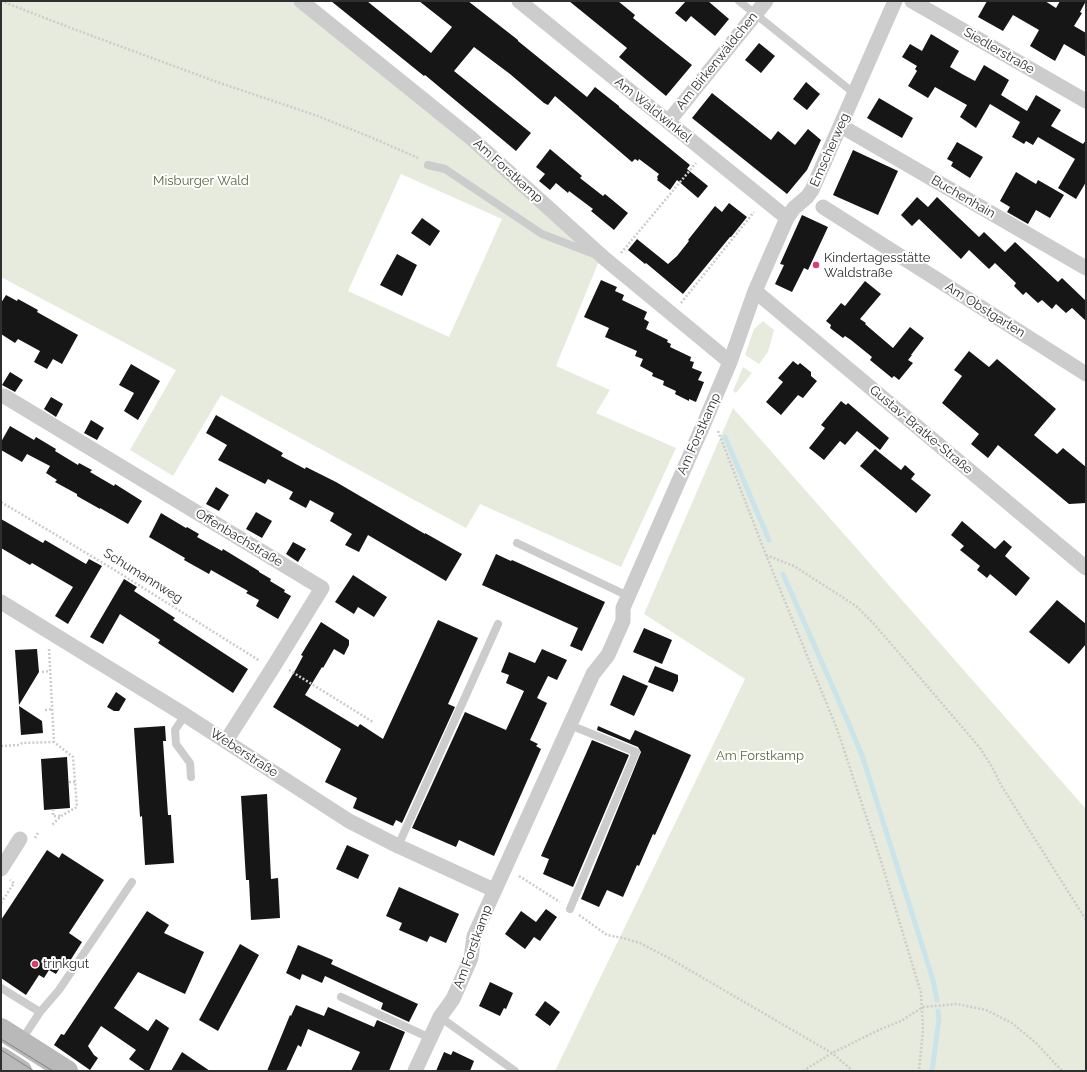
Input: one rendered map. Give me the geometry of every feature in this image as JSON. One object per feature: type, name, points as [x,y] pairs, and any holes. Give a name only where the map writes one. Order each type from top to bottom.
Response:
[{"type":"main road","points":[[1,1029],[67,1071]]},
{"type":"main road","points":[[1,1058],[21,1071]]},
{"type":"street","name":"Am Forstkamp","points":[[301,1],[471,138],[608,261],[730,362]]},
{"type":"street","name":"Am Waldwinkel","points":[[519,1],[787,218]]},
{"type":"street","name":"Am Birkenwäldchen","points":[[668,122],[766,1]]},
{"type":"street","name":"Emscherweg","points":[[755,291],[787,218],[794,208],[807,197],[812,190],[895,1]]},
{"type":"street","name":"Siedlerstraße","points":[[912,1],[1086,102]]},
{"type":"street","name":"Buchenhain","points":[[841,126],[1086,268]]},
{"type":"street","name":"Am Obstgarten","points":[[823,207],[1086,374]]},
{"type":"street","name":"Am Forstkamp","points":[[415,1071],[440,1017],[453,999],[472,958],[474,936],[593,674],[608,655],[623,621],[623,608],[706,422],[730,362],[755,291]]},
{"type":"street","name":"Gustav-Bratke-Straße","points":[[755,291],[1086,568]]},
{"type":"street","name":"Offenbachstraße","points":[[1,396],[4,396],[322,588],[226,741]]},
{"type":"street","name":"Weberstraße","points":[[1,602],[185,715],[349,821],[398,846],[494,890]]},
{"type":"street","points":[[1,869],[20,839]]},
{"type":"lane","points":[[739,1],[855,94]]},
{"type":"lane","points":[[428,165],[445,169],[542,234],[608,261]]},
{"type":"lane","points":[[517,544],[628,596]]},
{"type":"lane","points":[[398,846],[498,624]]},
{"type":"lane","points":[[185,715],[175,730],[176,744],[190,763],[191,778]]},
{"type":"lane","points":[[570,724],[636,752],[570,909]]},
{"type":"lane","points":[[21,1042],[40,1012],[59,990],[132,882]]},
{"type":"lane","points":[[1,988],[40,1012]]},
{"type":"lane","points":[[341,997],[430,1038]]},
{"type":"lane","points":[[440,1017],[515,1071]]},
{"type":"path","points":[[1,1],[210,79],[315,115],[418,158],[428,165]]},
{"type":"path","points":[[608,261],[705,152]]},
{"type":"path","points":[[672,314],[764,200]]},
{"type":"path","points":[[706,422],[716,427],[837,729],[881,861],[921,993],[923,1007],[923,1030],[919,1071]]},
{"type":"path","name":"Schumannweg","points":[[1,502],[274,666],[373,722]]},
{"type":"path","points":[[766,555],[801,570],[856,606],[876,625],[980,748],[1001,785],[1086,920]]},
{"type":"path","points":[[48,644],[54,742]]},
{"type":"path","points":[[42,672],[50,671]]},
{"type":"path","points":[[44,710],[52,709]]},
{"type":"path","points":[[1,746],[19,745],[22,743],[54,742],[73,757],[77,807],[61,816],[51,826]]},
{"type":"path","points":[[69,782],[75,782]]},
{"type":"path","points":[[53,809],[53,816],[61,816]]},
{"type":"path","points":[[505,867],[607,935],[640,943],[668,957],[832,1053],[853,1071]]},
{"type":"path","points":[[1,903],[9,892]]},
{"type":"path","points":[[803,1071],[832,1053],[901,1021],[923,1007],[957,1004],[986,1010],[1012,1023],[1024,1032],[1062,1071]]},
{"type":"green space","name":"Misburger Wald","points":[[1,1],[296,1],[601,256],[556,366],[610,390],[596,413],[676,448],[621,567],[480,504],[466,528],[221,395],[173,476],[130,450],[176,370],[1,277]],"holes":[[[401,174],[502,219],[449,337],[348,291]]]},
{"type":"green space","points":[[763,321],[774,330],[768,352],[759,364],[745,355],[754,329]]},
{"type":"green space","points":[[743,367],[752,373],[736,393],[733,391]]},
{"type":"green space","points":[[733,408],[1086,809],[1086,1071],[555,1071],[745,679],[644,614]]},
{"type":"building","points":[[331,1],[367,1],[431,53],[452,27],[419,1],[468,1],[587,97],[595,87],[690,165],[687,169],[708,186],[698,198],[677,180],[670,190],[657,180],[659,174],[639,159],[638,161],[635,159],[632,162],[555,96],[548,105],[544,103],[510,74],[474,47],[454,71],[531,133],[516,151],[425,75],[424,76]]},
{"type":"building","points":[[569,1],[618,1],[635,15],[633,18],[692,65],[666,96],[619,57],[627,48]]},
{"type":"building","points":[[686,1],[708,1],[729,19],[715,36],[691,16],[686,22],[675,13]]},
{"type":"building","points":[[987,1],[1045,1],[1056,8],[1060,1],[1086,1],[1080,12],[1082,13],[1074,26],[1086,33],[1086,57],[1064,44],[1055,61],[1030,46],[1039,30],[1013,15],[1003,31],[978,17]]},
{"type":"building","points":[[931,34],[959,51],[950,67],[975,81],[984,65],[1009,80],[1001,95],[1027,111],[1036,95],[1061,110],[1051,126],[1083,144],[1086,140],[1086,182],[1076,199],[1058,188],[1075,159],[1038,137],[1033,145],[1026,141],[1024,144],[1012,137],[1020,122],[990,104],[976,128],[960,117],[967,105],[935,87],[928,98],[908,86],[917,71],[915,69],[917,66],[902,57],[910,44],[922,51]]},
{"type":"building","points":[[759,43],[775,56],[761,73],[745,60]]},
{"type":"building","points":[[806,82],[820,94],[807,110],[793,99]]},
{"type":"building","points":[[712,93],[771,140],[778,131],[795,145],[808,129],[821,140],[807,170],[787,194],[692,118]]},
{"type":"building","points":[[879,98],[913,118],[902,138],[867,118]]},
{"type":"building","points":[[957,142],[983,157],[970,178],[951,166],[953,162],[947,159]]},
{"type":"building","points":[[550,149],[582,176],[580,178],[603,196],[605,194],[628,213],[614,230],[591,211],[593,209],[569,191],[568,193],[556,183],[550,190],[539,181],[545,174],[536,167]]},
{"type":"building","points":[[853,150],[898,171],[878,215],[833,195]]},
{"type":"building","points":[[1016,172],[1036,184],[1038,180],[1064,195],[1050,218],[1036,210],[1028,224],[1007,212],[1010,207],[1000,201]]},
{"type":"building","points":[[917,197],[928,207],[937,197],[979,237],[984,232],[1005,252],[1015,242],[1058,282],[1062,278],[1086,301],[1086,321],[1072,308],[1066,313],[1056,304],[1052,309],[1042,300],[1038,303],[1026,292],[1023,295],[1014,286],[1016,283],[995,263],[989,269],[969,250],[961,259],[919,219],[912,226],[901,215]]},
{"type":"building","points":[[729,203],[747,217],[683,294],[628,250],[637,239],[668,264],[677,256],[715,206],[722,212]]},
{"type":"building","points":[[802,215],[828,227],[808,270],[804,268],[792,292],[775,284],[784,265],[780,264]]},
{"type":"building","points":[[422,218],[440,231],[430,246],[411,233]]},
{"type":"building","points":[[397,254],[417,265],[402,296],[380,285]]},
{"type":"building","points":[[601,280],[617,287],[615,291],[624,295],[622,300],[647,312],[644,319],[649,322],[646,329],[668,340],[667,342],[671,344],[670,347],[691,357],[690,361],[694,362],[692,368],[702,372],[698,380],[704,382],[696,402],[689,399],[689,401],[675,394],[676,391],[663,385],[664,381],[652,376],[653,373],[640,366],[643,359],[635,356],[637,351],[605,337],[609,328],[584,317]]},
{"type":"building","points":[[865,281],[881,294],[860,319],[866,323],[865,324],[893,348],[910,327],[924,338],[908,360],[913,363],[899,380],[894,376],[892,378],[870,360],[872,357],[851,340],[845,336],[843,338],[830,328],[831,325],[826,321],[841,303],[845,306]]},
{"type":"building","points":[[6,295],[17,301],[18,299],[38,310],[37,312],[78,335],[62,364],[53,359],[47,369],[34,362],[40,351],[18,339],[15,343],[1,334],[1,303]]},
{"type":"building","points":[[969,351],[989,367],[997,359],[1056,409],[1034,435],[1057,454],[1063,448],[1086,467],[1086,503],[1069,504],[998,445],[988,458],[971,444],[979,434],[942,403],[962,376],[954,370]]},
{"type":"building","points":[[793,361],[798,365],[800,363],[811,372],[811,376],[817,381],[803,398],[798,395],[781,415],[766,402],[783,382],[778,378]]},
{"type":"building","points":[[131,364],[160,381],[138,420],[124,411],[134,393],[119,385]]},
{"type":"building","points":[[10,372],[23,380],[15,392],[2,385]]},
{"type":"building","points":[[51,397],[63,404],[56,417],[44,409]]},
{"type":"building","points":[[841,401],[846,405],[848,403],[889,438],[880,450],[857,431],[845,445],[840,441],[824,460],[809,448],[825,428],[821,425]]},
{"type":"building","points":[[216,415],[283,453],[281,456],[305,469],[306,467],[336,482],[462,554],[446,581],[368,535],[359,552],[345,545],[352,534],[330,521],[334,513],[310,500],[306,508],[289,499],[293,492],[268,479],[265,484],[218,460],[227,445],[206,433]]},
{"type":"building","points":[[91,420],[104,428],[97,440],[84,433]]},
{"type":"building","points":[[10,426],[34,440],[36,437],[78,465],[79,463],[92,470],[90,472],[114,486],[115,484],[142,501],[128,524],[55,482],[57,480],[46,473],[50,466],[27,454],[22,462],[1,450],[1,442]]},
{"type":"building","points":[[875,449],[901,470],[905,465],[915,474],[911,479],[931,495],[916,513],[860,466]]},
{"type":"building","points":[[216,487],[229,495],[219,511],[206,504]]},
{"type":"building","points":[[256,512],[272,521],[262,538],[246,529]]},
{"type":"building","points":[[161,513],[199,534],[197,537],[222,551],[223,549],[259,571],[271,579],[270,581],[285,590],[284,592],[291,596],[278,619],[256,606],[259,600],[246,593],[248,591],[211,570],[209,574],[184,560],[185,558],[149,537]]},
{"type":"building","points":[[1,519],[43,543],[45,540],[86,564],[89,559],[102,566],[68,624],[55,616],[73,587],[32,563],[30,565],[1,548]]},
{"type":"building","points":[[962,521],[995,549],[1004,540],[1012,547],[1005,556],[1030,578],[1016,596],[990,574],[987,578],[977,570],[980,566],[960,550],[964,546],[951,535]]},
{"type":"building","points":[[293,542],[306,549],[298,562],[286,554]]},
{"type":"building","points":[[496,554],[605,602],[582,651],[570,646],[578,628],[482,585]]},
{"type":"building","points":[[353,575],[387,597],[374,617],[358,607],[354,614],[335,602]]},
{"type":"building","points":[[124,579],[137,587],[134,591],[175,618],[173,620],[248,669],[233,693],[158,643],[160,640],[120,614],[103,644],[90,637]]},
{"type":"building","points":[[1057,600],[1086,624],[1086,644],[1069,664],[1029,632]]},
{"type":"building","points":[[438,620],[478,638],[448,704],[455,707],[402,823],[396,820],[393,826],[353,808],[357,798],[325,782],[341,749],[273,707],[296,669],[303,656],[301,655],[321,622],[349,640],[349,645],[344,655],[334,649],[305,695],[358,727],[360,724],[383,739]]},
{"type":"building","points":[[644,628],[672,640],[662,664],[633,652]]},
{"type":"building","points":[[37,649],[39,672],[19,705],[15,650]]},
{"type":"building","points":[[542,649],[567,660],[557,680],[548,676],[537,698],[547,703],[530,740],[538,744],[536,746],[541,749],[494,856],[459,840],[456,847],[412,828],[465,712],[506,730],[524,691],[506,683],[509,675],[501,672],[509,652],[535,663]]},
{"type":"building","points":[[655,666],[678,675],[678,681],[673,692],[648,682]]},
{"type":"building","points":[[623,675],[648,686],[634,716],[610,705]]},
{"type":"building","points":[[116,692],[126,699],[119,711],[114,711],[107,707]]},
{"type":"building","points":[[19,706],[42,721],[43,733],[21,735]]},
{"type":"building","points":[[165,726],[166,741],[163,741],[168,815],[171,815],[174,863],[145,865],[134,728]]},
{"type":"building","points":[[598,726],[630,740],[635,730],[691,755],[655,835],[653,834],[639,866],[637,865],[623,897],[607,890],[599,907],[581,899],[641,752],[638,747],[597,730]]},
{"type":"building","points":[[592,740],[629,755],[573,887],[543,874],[549,859],[541,856]]},
{"type":"building","points":[[67,757],[70,808],[44,810],[41,759]]},
{"type":"building","points":[[267,794],[271,879],[278,878],[280,918],[251,920],[249,880],[246,880],[241,796]]},
{"type":"building","points":[[347,845],[369,855],[358,879],[336,869]]},
{"type":"building","points":[[47,850],[59,858],[62,853],[104,880],[69,933],[82,942],[68,964],[64,961],[56,974],[49,970],[44,978],[39,975],[26,995],[1,978],[1,920]]},
{"type":"building","points":[[399,887],[459,914],[446,943],[430,936],[427,942],[399,930],[402,923],[386,916]]},
{"type":"building","points":[[546,909],[557,917],[540,941],[534,937],[525,949],[505,934],[521,911],[536,922]]},
{"type":"building","points":[[147,911],[169,925],[164,933],[204,952],[185,994],[138,972],[114,1008],[148,1031],[156,1019],[169,1028],[149,1071],[146,1071],[129,1059],[136,1050],[101,1026],[88,1046],[98,1058],[90,1070],[54,1045],[61,1034],[64,1035]]},
{"type":"building","points":[[240,944],[259,955],[218,1031],[199,1020]]},
{"type":"building","points":[[298,945],[333,960],[331,964],[418,1004],[409,1022],[381,1009],[383,1003],[325,976],[322,983],[302,974],[300,980],[286,973]]},
{"type":"building","points":[[490,982],[513,993],[506,1009],[504,1008],[500,1016],[479,1006]]},
{"type":"building","points":[[545,1001],[560,1012],[550,1026],[535,1015]]},
{"type":"building","points":[[296,1005],[324,1016],[328,1007],[374,1027],[377,1020],[405,1032],[389,1071],[351,1071],[360,1052],[308,1029],[301,1047],[298,1045],[286,1071],[267,1071],[290,1015],[291,1016]]},
{"type":"building","points":[[453,1051],[474,1061],[470,1071],[436,1071],[444,1052],[451,1055]]},
{"type":"building","points":[[182,1052],[210,1071],[171,1071]]},
{"type":"waterway","points":[[725,437],[769,540]]},
{"type":"waterway","points":[[783,574],[863,758],[933,980],[937,1000]]},
{"type":"waterway","points":[[932,1071],[939,1020],[938,1011]]},
{"type":"tram line","points":[[1,1039],[53,1071]]},
{"type":"tram line","points":[[1,1050],[34,1071]]},
{"type":"place","name":"Kindertagesstätte Waldstraße","points":[[816,265]]},
{"type":"place","name":"trinkgut","points":[[35,964]]}]
